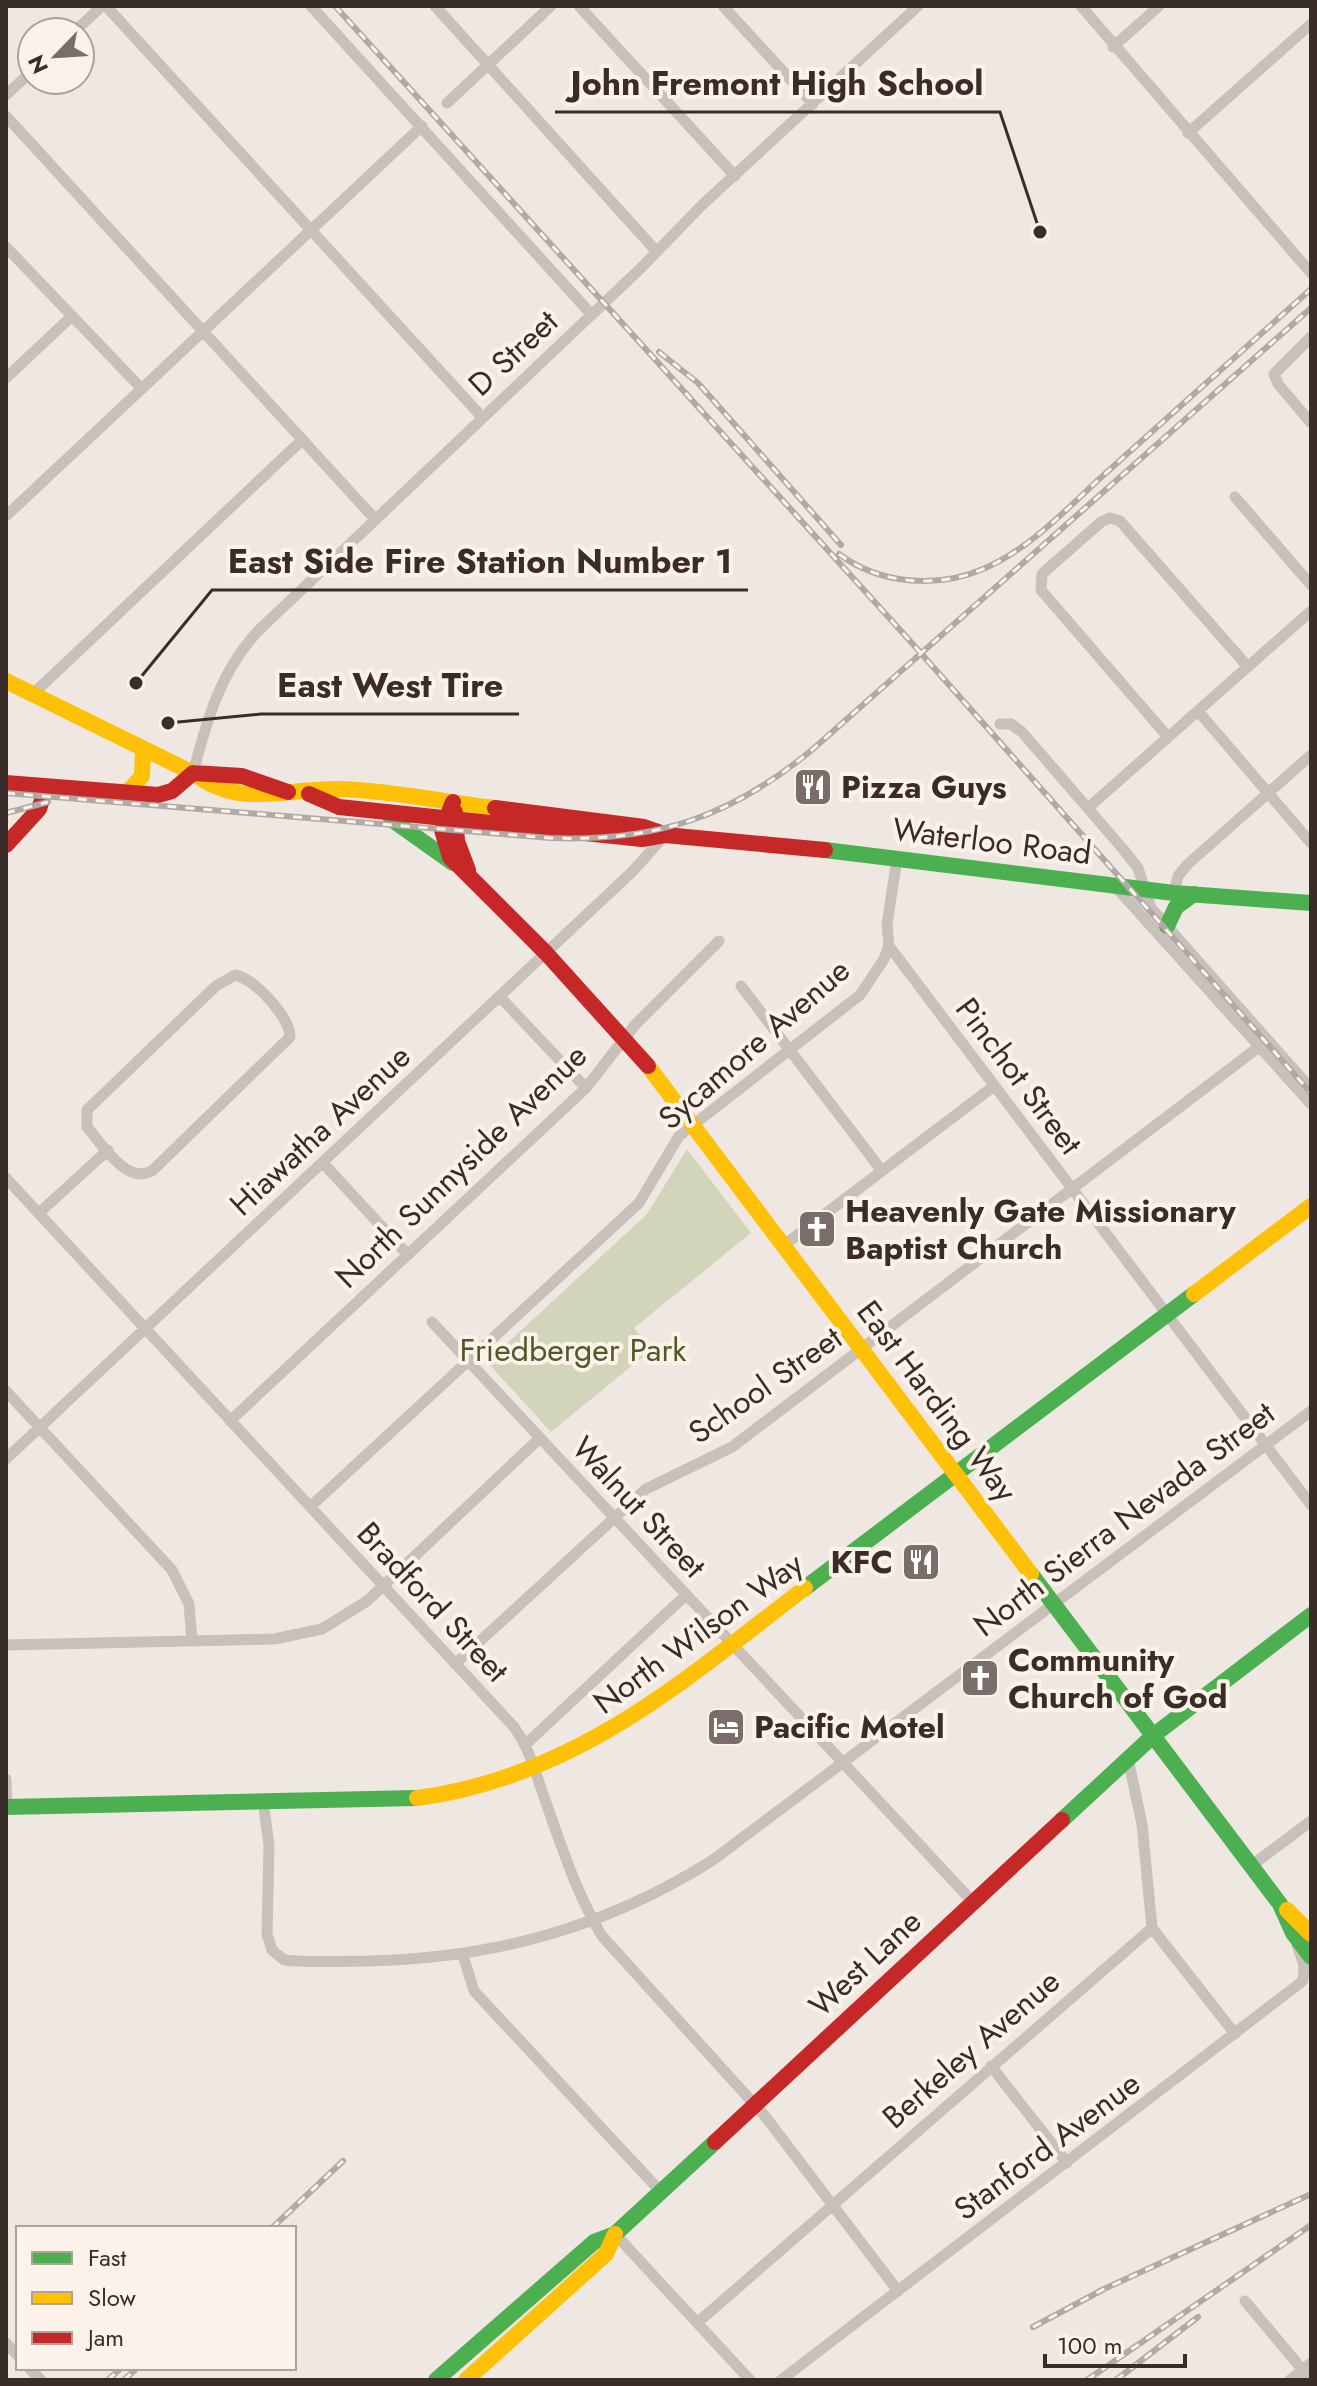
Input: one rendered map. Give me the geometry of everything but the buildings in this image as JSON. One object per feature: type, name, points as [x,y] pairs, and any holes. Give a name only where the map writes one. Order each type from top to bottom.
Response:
[{"type":"main road","name":"Waterloo Road","points":[[6,681],[193,773],[213,788],[258,796],[341,789],[644,827],[665,835],[897,858],[1145,890],[1311,903]]},
{"type":"main road","points":[[126,794],[142,779],[146,767],[143,751]]},
{"type":"main road","points":[[6,783],[126,794],[172,791],[193,773]]},
{"type":"main road","points":[[6,845],[34,816],[46,788]]},
{"type":"main road","name":"Waterloo Road","points":[[309,794],[339,807],[450,821],[642,839],[665,835]]},
{"type":"main road","points":[[450,821],[453,802]]},
{"type":"main road","points":[[375,812],[410,828],[438,855],[464,870]]},
{"type":"main road","name":"East Harding Way","points":[[450,821],[446,848],[625,1039],[1055,1603],[1251,1866],[1281,1905],[1311,1934]]},
{"type":"main road","points":[[1167,926],[1176,907],[1194,894]]},
{"type":"main road","name":"North Wilson Way","points":[[6,1807],[419,1798],[473,1789],[536,1770],[613,1731],[1311,1206]]},
{"type":"main road","name":"West Lane","points":[[436,2380],[594,2242],[615,2234],[1154,1735],[1311,1615]]},
{"type":"main road","name":"East Harding Way","points":[[1281,1905],[1293,1933],[1311,1957]]},
{"type":"main road","name":"West Lane","points":[[466,2380],[606,2254],[615,2234]]},
{"type":"main road","points":[[486,2362],[498,2341],[537,2303],[540,2289]]},
{"type":"main road","points":[[466,2380],[462,2369],[476,2355],[482,2338]]},
{"type":"street","points":[[104,6],[482,417]]},
{"type":"street","points":[[311,6],[592,315]]},
{"type":"street","points":[[435,6],[657,252]]},
{"type":"street","points":[[447,103],[551,6]]},
{"type":"street","points":[[579,6],[735,176]]},
{"type":"street","points":[[723,6],[813,104]]},
{"type":"street","points":[[1081,6],[1113,47],[1311,273]]},
{"type":"street","points":[[1113,47],[1159,6]]},
{"type":"street","name":"D Street","points":[[193,773],[213,703],[232,663],[274,614],[592,315],[910,8]]},
{"type":"street","points":[[1188,133],[1311,24]]},
{"type":"street","points":[[6,116],[374,518]]},
{"type":"street","points":[[8,508],[142,389],[422,126]]},
{"type":"street","points":[[6,247],[142,389]]},
{"type":"street","points":[[6,378],[72,316]]},
{"type":"street","points":[[1311,337],[1275,370],[1275,380],[1311,423]]},
{"type":"street","points":[[33,694],[302,440]]},
{"type":"street","points":[[1235,497],[1311,585]]},
{"type":"street","points":[[1168,737],[1041,590],[1039,582],[1042,574],[1110,518],[1120,521],[1248,667]]},
{"type":"street","points":[[1088,808],[1311,611]]},
{"type":"street","points":[[1198,711],[1311,843]]},
{"type":"street","points":[[1000,724],[1011,724],[1022,732],[1138,868],[1151,908],[1311,1104]]},
{"type":"street","points":[[1174,893],[1178,876],[1188,864],[1311,755]]},
{"type":"street","name":"Hiawatha Avenue","points":[[6,1459],[500,997],[633,871],[665,835]]},
{"type":"street","name":"Sycamore Avenue","points":[[310,1507],[639,1203],[677,1138],[860,995],[889,946],[887,925],[897,858]]},
{"type":"street","points":[[1114,885],[1263,1043],[1311,1089]]},
{"type":"street","name":"North Sunnyside Avenue","points":[[230,1421],[586,1088],[625,1039],[719,941]]},
{"type":"street","name":"Pinchot Street","points":[[889,946],[1311,1505]]},
{"type":"street","points":[[241,976],[265,997],[290,1028],[290,1037],[284,1046],[147,1174],[130,1173],[108,1150],[85,1123],[85,1113],[93,1102],[227,977],[241,976]]},
{"type":"street","points":[[741,986],[882,1171]]},
{"type":"street","points":[[500,997],[586,1088]]},
{"type":"street","name":"School Street","points":[[455,1664],[656,1482],[724,1453],[1263,1043]]},
{"type":"street","points":[[783,1246],[994,1086]]},
{"type":"street","points":[[39,1213],[108,1150]]},
{"type":"street","points":[[323,1163],[408,1255]]},
{"type":"street","name":"Bradford Street","points":[[6,1178],[526,1744],[594,1922],[613,1950],[755,2104],[898,2291]]},
{"type":"street","name":"Walnut Street","points":[[432,1322],[972,1901]]},
{"type":"street","points":[[6,1391],[172,1570],[189,1604],[192,1641]]},
{"type":"street","name":"North Sierra Nevada Street","points":[[263,1801],[269,1845],[267,1934],[272,1950],[284,1960],[407,1960],[463,1955],[531,1942],[594,1922],[681,1880],[841,1764],[1311,1411]]},
{"type":"street","points":[[6,1645],[274,1639],[322,1629],[348,1616],[382,1587],[540,1438]]},
{"type":"street","points":[[526,1744],[686,1595]]},
{"type":"street","points":[[1128,1759],[1142,1824],[1152,1928],[1235,2034]]},
{"type":"street","points":[[6,1779],[6,1807]]},
{"type":"street","points":[[1251,1866],[1311,1821]]},
{"type":"street","name":"Berkeley Avenue","points":[[697,2323],[1152,1928]]},
{"type":"street","name":"Stanford Avenue","points":[[781,2380],[1303,1980],[1304,1965],[1293,1933]]},
{"type":"street","points":[[463,1955],[474,1991],[661,2192]]},
{"type":"street","points":[[991,2066],[1067,2163]]},
{"type":"street","points":[[615,2234],[750,2380]]},
{"type":"street","points":[[1245,2301],[1307,2366],[1311,2380]]},
{"type":"street","points":[[1290,2380],[1307,2366]]},
{"type":"green space","name":"Friedberger Park","points":[[687,1149],[751,1233],[634,1328],[651,1350],[551,1432],[487,1362],[647,1214]]},
{"type":"railway","points":[[335,6],[911,642],[1311,1093]]},
{"type":"railway","points":[[839,554],[872,572],[928,581],[965,575],[1001,560],[1049,526],[1311,289]]},
{"type":"railway","points":[[6,793],[550,838],[624,835],[658,830],[690,820],[752,792],[813,749],[1311,308]]},
{"type":"railway","points":[[659,352],[698,383],[841,545]]},
{"type":"railway","points":[[6,813],[48,802]]},
{"type":"railway","points":[[274,2226],[343,2161]]},
{"type":"railway","points":[[1033,2327],[1104,2289],[1311,2194]]},
{"type":"railway","points":[[1087,2380],[1311,2225]]},
{"type":"railway","points":[[1116,2380],[1198,2317]]},
{"type":"railway","points":[[108,2380],[119,2370]]},
{"type":"railway","points":[[124,2380],[135,2370]]},
{"type":"traffic: fast","points":[[391,819],[453,863]]},
{"type":"traffic: fast","points":[[825,850],[1174,893],[1311,903]]},
{"type":"traffic: fast","points":[[1167,926],[1176,907],[1194,894]]},
{"type":"traffic: fast","points":[[805,1588],[1194,1294]]},
{"type":"traffic: fast","points":[[1031,1574],[1280,1904],[1293,1933],[1311,1957]]},
{"type":"traffic: fast","points":[[1062,1820],[1154,1735],[1311,1615]]},
{"type":"traffic: fast","points":[[6,1807],[417,1798]]},
{"type":"traffic: fast","points":[[436,2380],[594,2242],[615,2234],[715,2142]]},
{"type":"traffic: slow","points":[[6,681],[229,791],[265,794],[322,789],[361,790],[495,808]]},
{"type":"traffic: slow","points":[[126,794],[142,776],[143,751]]},
{"type":"traffic: slow","points":[[648,1066],[1031,1574]]},
{"type":"traffic: slow","points":[[1194,1294],[1311,1206]]},
{"type":"traffic: slow","points":[[417,1798],[474,1787],[528,1769],[577,1747],[671,1690],[805,1588]]},
{"type":"traffic: slow","points":[[1287,1910],[1311,1934]]},
{"type":"traffic: slow","points":[[466,2380],[606,2254],[615,2234]]},
{"type":"traffic: jam","points":[[193,773],[242,776],[288,792]]},
{"type":"traffic: jam","points":[[6,783],[158,795],[172,791],[193,773]]},
{"type":"traffic: jam","points":[[6,845],[39,809],[46,788]]},
{"type":"traffic: jam","points":[[309,794],[339,807],[642,839],[665,835],[825,850]]},
{"type":"traffic: jam","points":[[453,802],[442,830],[450,857],[546,953],[648,1066]]},
{"type":"traffic: jam","points":[[495,808],[644,827],[664,834]]},
{"type":"traffic: jam","points":[[455,812],[457,841],[468,870]]},
{"type":"traffic: jam","points":[[715,2142],[1062,1820]]},
{"type":"place","name":"John Fremont High School","points":[[1040,232]]},
{"type":"place","name":"East Side Fire Station Number 1","points":[[136,683]]},
{"type":"place","name":"East West Tire","points":[[168,723]]},
{"type":"place","name":"Pizza Guys","points":[[813,787]]},
{"type":"place","name":"Heavenly Gate Missionary Baptist Church","points":[[817,1229]]},
{"type":"place","name":"KFC","points":[[921,1562]]},
{"type":"place","name":"Community Church of God","points":[[980,1678]]},
{"type":"place","name":"Pacific Motel","points":[[726,1727]]}]
